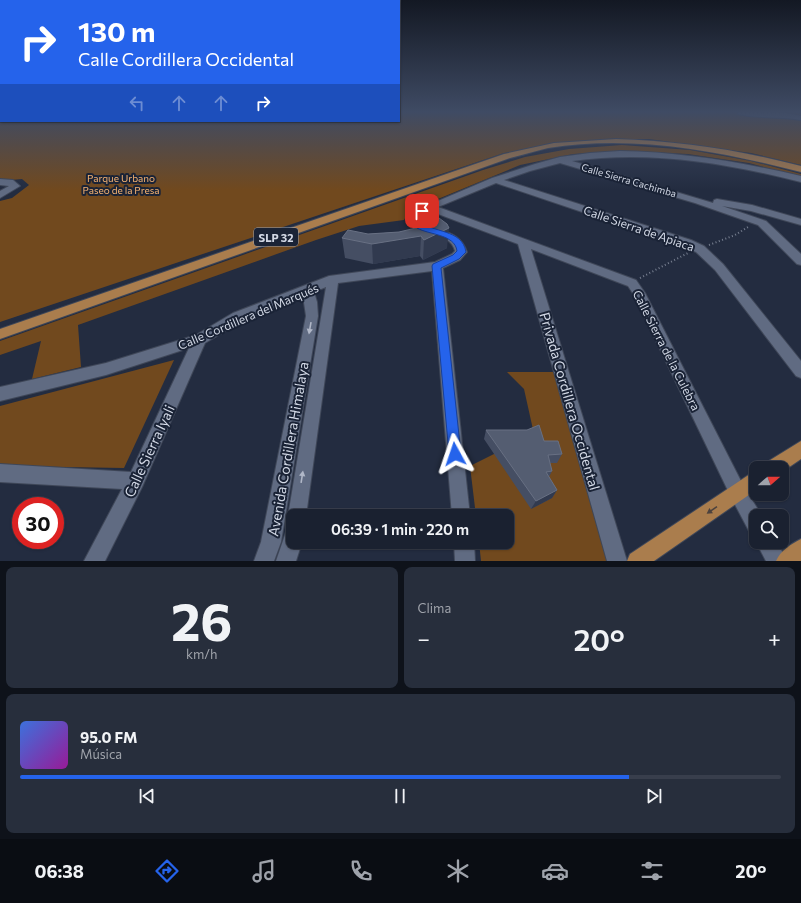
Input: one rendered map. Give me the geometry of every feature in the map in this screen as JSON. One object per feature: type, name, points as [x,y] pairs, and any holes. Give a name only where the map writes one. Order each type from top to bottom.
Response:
[{"type":"main road","name":"SLP 32","points":[[0,334],[507,156],[553,145],[609,142],[652,142],[694,146],[742,154],[801,168]]},
{"type":"main road","points":[[783,461],[801,449]]},
{"type":"main road","points":[[637,561],[749,485]]},
{"type":"main road","points":[[786,561],[801,549]]},
{"type":"street","points":[[430,207],[533,166],[595,155],[661,155],[714,160],[759,168],[801,179]]},
{"type":"street","name":"Calle Sierra Cachimba","points":[[560,160],[698,201],[762,223]]},
{"type":"street","name":"Calle Sierra de Apiaca","points":[[496,180],[700,248],[719,267],[801,372]]},
{"type":"street","points":[[0,182],[10,182],[15,186],[0,195]]},
{"type":"street","name":"Calle Sierra Cachimba","points":[[698,201],[733,204],[801,222]]},
{"type":"street","name":"Calle Sierra de la Culebra","points":[[430,207],[632,283],[639,293],[738,493],[749,512]]},
{"type":"street","name":"Calle Cordillera del Marqués","points":[[0,394],[106,369],[200,339],[238,317],[333,279],[437,266],[456,257],[461,252],[461,246],[457,241],[448,236],[426,229],[415,221],[416,215],[430,207]]},
{"type":"street","points":[[777,215],[762,223],[801,261]]},
{"type":"street","name":"Privada Cordillera Occidental","points":[[523,241],[617,561]]},
{"type":"street","points":[[437,266],[460,509]]},
{"type":"street","name":"Avenida Cordillera Himalaya","points":[[297,509],[333,279]]},
{"type":"street","name":"Avenida Cordillera Himalaya","points":[[264,561],[271,542],[312,316],[307,290]]},
{"type":"street","points":[[311,308],[318,310],[323,309],[329,304]]},
{"type":"street","name":"Calle Sierra Iyali","points":[[94,561],[136,481],[200,339]]},
{"type":"street","points":[[2,476],[136,481]]},
{"type":"street","name":"Avenida Cordillera Himalaya","points":[[286,561],[290,549]]},
{"type":"street","points":[[464,549],[465,561]]},
{"type":"street","points":[[770,549],[777,561]]},
{"type":"green space","name":"Parque Urbano Paseo de la Presa","points":[[0,138],[801,138],[801,165],[751,153],[649,139],[610,139],[504,153],[0,322],[0,201],[12,198],[29,185],[22,179],[0,181]]},
{"type":"green space","points":[[622,145],[690,150],[751,161],[801,174],[801,177],[749,163],[688,154],[627,151],[573,154],[520,165],[409,211],[404,220],[359,226],[78,325],[81,367],[32,379],[41,341],[0,355],[0,341],[483,170],[525,157],[569,149]]},
{"type":"green space","points":[[174,360],[124,468],[0,466],[0,406]]},
{"type":"green space","points":[[507,372],[555,372],[610,561],[481,561],[480,549],[514,549],[514,509],[475,509],[470,466],[534,434],[524,389]]},
{"type":"building","points":[[439,218],[447,224],[449,228],[424,240],[421,236],[372,244],[342,238],[348,230],[368,234],[399,232],[420,227]]},
{"type":"building","points":[[539,425],[544,441],[558,441],[562,454],[548,455],[552,471],[546,472],[557,490],[536,501],[486,430],[527,430]]},
{"type":"route","points":[[422,211],[416,215],[415,221],[420,226],[448,236],[457,241],[461,246],[461,252],[456,257],[437,266],[455,454]]}]
